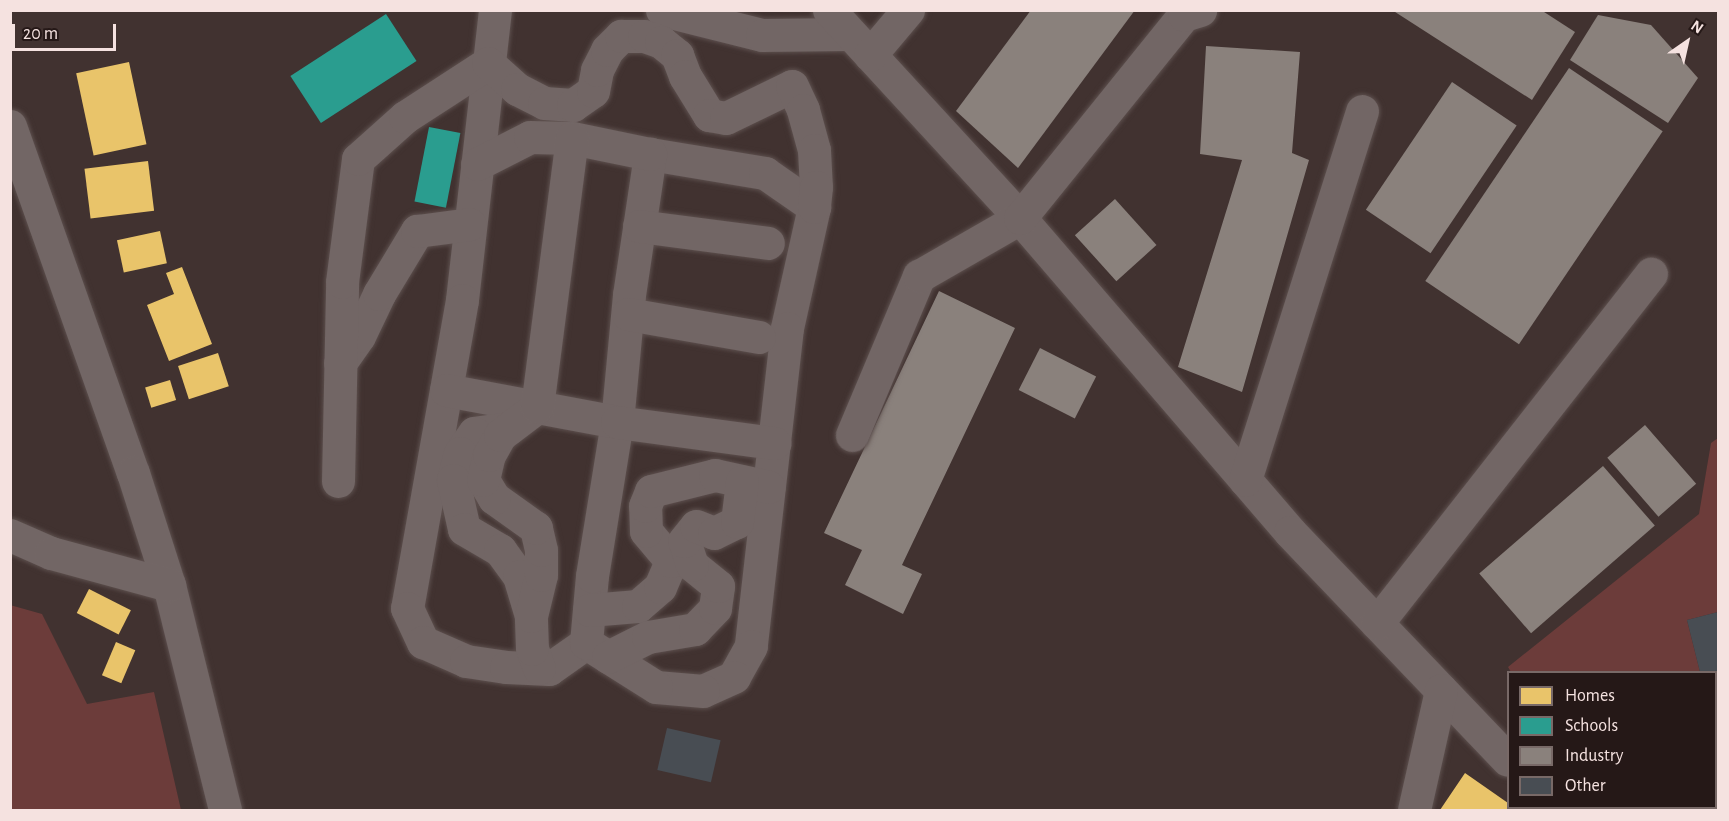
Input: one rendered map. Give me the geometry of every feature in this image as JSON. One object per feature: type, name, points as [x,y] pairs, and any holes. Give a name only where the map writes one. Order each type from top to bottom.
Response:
[{"type":"street","points":[[488,63],[517,89],[544,103],[573,105],[593,92],[597,70],[607,50],[621,36],[644,36],[661,42],[677,55],[685,76],[709,115],[726,118],[792,86],[803,110],[814,150],[816,187],[814,207],[787,328],[774,443],[737,522],[714,533],[696,526],[684,541],[692,565],[718,586],[715,608],[695,629],[648,637],[597,650],[549,669],[466,662],[423,642],[407,608],[462,300],[488,63],[495,10]]},
{"type":"street","points":[[662,10],[762,35],[849,33],[908,10]]},
{"type":"street","points":[[852,435],[919,276],[1020,218],[1184,15],[1200,10]]},
{"type":"street","points":[[849,33],[1020,218],[1290,532],[1441,690],[1496,739],[1507,757]]},
{"type":"street","points":[[338,481],[342,282],[358,159],[405,117],[488,63]]},
{"type":"street","points":[[1245,480],[1362,111]]},
{"type":"street","points":[[10,126],[133,473],[169,585],[225,810]]},
{"type":"street","points":[[477,164],[530,137],[572,138],[650,154],[765,172],[814,207]]},
{"type":"street","points":[[531,616],[541,575],[541,550],[536,528],[494,498],[483,480],[489,455],[500,435],[537,407],[572,138]]},
{"type":"street","points":[[650,154],[628,314],[617,422],[589,610],[597,650],[656,687],[704,691],[735,677],[751,646],[756,484]]},
{"type":"street","points":[[340,363],[359,336],[379,294],[417,231],[470,224]]},
{"type":"street","points":[[639,226],[768,243]]},
{"type":"street","points":[[1377,623],[1652,273]]},
{"type":"street","points":[[628,314],[759,337]]},
{"type":"street","points":[[446,390],[617,422],[774,443]]},
{"type":"street","points":[[510,428],[474,433],[460,453],[453,480],[464,529],[500,550],[519,576],[531,616],[532,650],[539,669]]},
{"type":"street","points":[[589,610],[638,606],[660,587],[671,561],[646,531],[645,506],[651,490],[716,475],[756,484]]},
{"type":"street","points":[[10,535],[51,553],[169,585]]},
{"type":"street","points":[[1414,810],[1441,690]]},
{"type":"shaded area","points":[[1718,438],[1718,612],[1687,620],[1700,671],[1510,671],[1508,667],[1699,514],[1711,443]]},
{"type":"shaded area","points":[[10,605],[42,614],[87,704],[154,692],[181,810],[11,810]]},
{"type":"building: Homes","points":[[129,62],[146,144],[94,155],[76,73]]},
{"type":"building: Homes","points":[[148,161],[154,211],[91,218],[84,169]]},
{"type":"building: Homes","points":[[160,231],[167,263],[124,272],[117,240]]},
{"type":"building: Homes","points":[[182,267],[212,344],[169,361],[147,305],[174,294],[166,273]]},
{"type":"building: Homes","points":[[218,353],[229,386],[189,399],[178,366]]},
{"type":"building: Homes","points":[[170,380],[176,400],[151,408],[145,388]]},
{"type":"building: Homes","points":[[89,589],[131,610],[119,634],[77,613]]},
{"type":"building: Homes","points":[[116,642],[135,650],[121,683],[102,675]]},
{"type":"building: Homes","points":[[1465,773],[1507,802],[1507,809],[1520,810],[1440,810]]},
{"type":"building: Schools","points":[[386,14],[416,61],[321,123],[290,76]]},
{"type":"building: Schools","points":[[429,127],[460,133],[446,208],[414,202]]},
{"type":"building: Industry","points":[[1031,10],[1135,10],[1018,168],[956,111]]},
{"type":"building: Industry","points":[[1392,10],[1541,10],[1575,32],[1532,100]]},
{"type":"building: Industry","points":[[1598,15],[1651,25],[1698,78],[1668,123],[1570,60]]},
{"type":"building: Industry","points":[[1206,46],[1300,52],[1292,153],[1309,160],[1242,392],[1178,367],[1242,160],[1200,154]]},
{"type":"building: Industry","points":[[1569,68],[1663,131],[1519,344],[1425,281]]},
{"type":"building: Industry","points":[[1452,82],[1517,126],[1431,253],[1366,210]]},
{"type":"building: Industry","points":[[1115,199],[1156,245],[1116,281],[1075,235]]},
{"type":"building: Industry","points":[[939,291],[1015,328],[902,565],[922,574],[903,614],[845,585],[862,550],[824,533]]},
{"type":"building: Industry","points":[[1040,348],[1096,377],[1075,418],[1019,390]]},
{"type":"building: Industry","points":[[1645,425],[1696,484],[1658,517],[1607,458]]},
{"type":"building: Industry","points":[[1603,466],[1655,526],[1531,633],[1479,574]]},
{"type":"building: Other","points":[[1718,612],[1718,705],[1717,671],[1700,671],[1687,620]]},
{"type":"building: Other","points":[[667,728],[721,740],[711,782],[657,770]]}]
